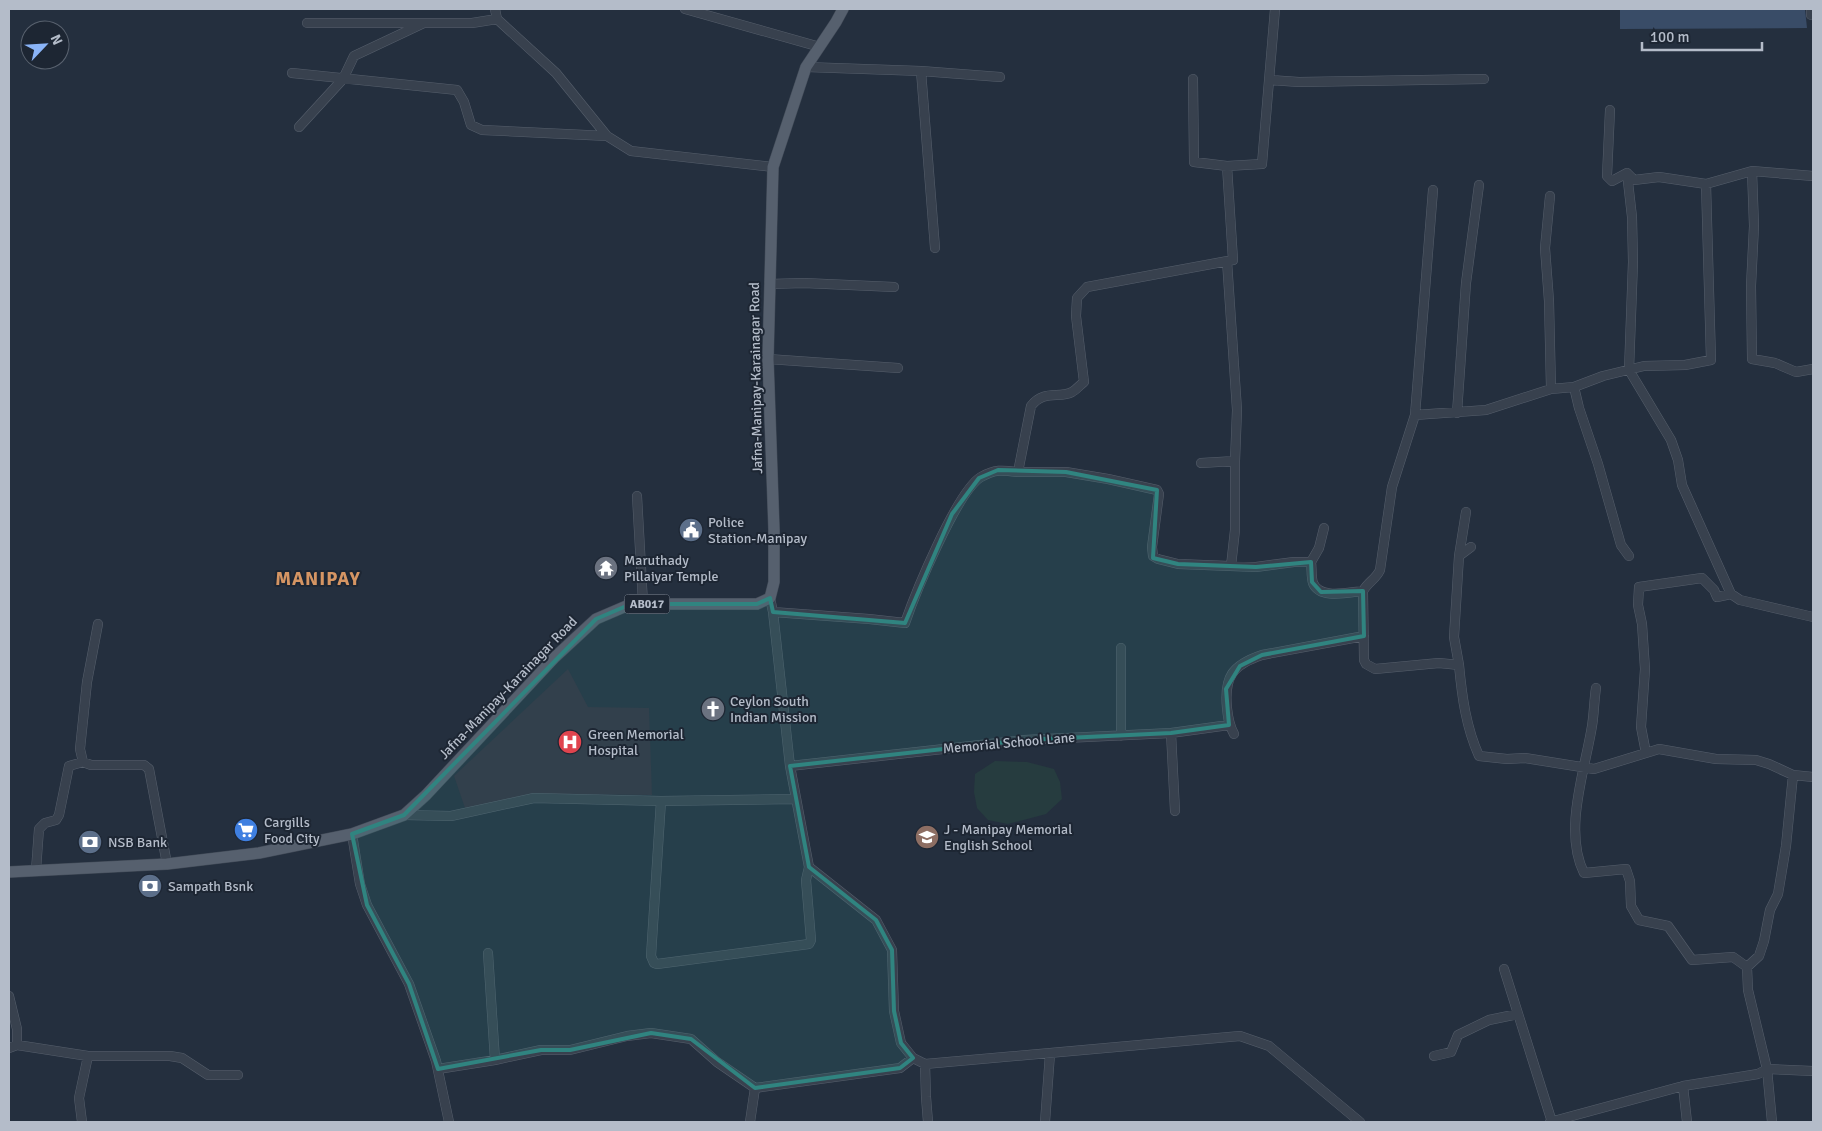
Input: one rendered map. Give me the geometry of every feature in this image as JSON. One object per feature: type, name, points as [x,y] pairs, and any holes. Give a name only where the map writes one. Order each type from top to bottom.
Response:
[{"type":"main road","name":"Jafna-Manipay-Karainagar Road","points":[[9,872],[167,864],[259,854],[352,834],[404,815],[426,795],[555,657],[596,619],[630,604],[757,604],[770,598],[774,582],[768,359],[773,167],[806,67],[843,9]]},
{"type":"street","points":[[495,9],[497,19],[556,73],[608,136],[631,151],[773,167]]},
{"type":"street","points":[[685,9],[820,47]]},
{"type":"street","points":[[1193,79],[1194,162],[1227,166],[1262,164],[1270,80],[1272,23],[1275,9]]},
{"type":"street","points":[[306,23],[472,23],[497,19]]},
{"type":"street","points":[[300,127],[343,79],[354,56],[426,22]]},
{"type":"street","points":[[806,67],[921,71],[1000,77]]},
{"type":"street","points":[[921,71],[935,248]]},
{"type":"street","points":[[292,73],[457,90],[464,102],[471,125],[482,130],[608,136]]},
{"type":"street","points":[[1270,80],[1299,82],[1484,79]]},
{"type":"street","points":[[1610,110],[1607,176],[1612,181],[1627,173]]},
{"type":"street","points":[[1018,472],[1031,406],[1035,400],[1050,394],[1070,393],[1084,382],[1076,316],[1077,298],[1087,287],[1233,260],[1227,166]]},
{"type":"street","points":[[1627,173],[1634,180],[1660,178],[1706,184],[1752,171],[1813,176]]},
{"type":"street","points":[[1752,171],[1754,226],[1751,286],[1752,359],[1775,363],[1796,372],[1813,369]]},
{"type":"street","points":[[1627,173],[1632,218],[1633,262],[1629,370],[1671,440],[1678,460],[1682,485],[1731,594],[1740,600],[1813,617]]},
{"type":"street","points":[[1415,414],[1486,410],[1551,389],[1574,387],[1603,376],[1644,366],[1685,365],[1711,360],[1706,184]]},
{"type":"street","points":[[1457,413],[1466,283],[1479,185]]},
{"type":"street","points":[[1433,190],[1415,414],[1392,486],[1380,570],[1374,579],[1368,582],[1363,591],[1364,660],[1368,667],[1375,669],[1439,663],[1460,665]]},
{"type":"street","points":[[1550,196],[1545,248],[1549,301],[1551,389]]},
{"type":"street","points":[[1227,261],[1237,410],[1234,461],[1235,530],[1231,566]]},
{"type":"street","points":[[769,284],[804,283],[894,287]]},
{"type":"street","points":[[768,359],[898,368]]},
{"type":"street","points":[[1574,387],[1621,546],[1629,556]]},
{"type":"street","points":[[1201,463],[1234,461]]},
{"type":"street","points":[[773,612],[905,623],[952,514],[979,478],[998,470],[1066,472],[1157,490],[1158,502],[1152,548],[1153,556],[1158,559],[1178,564],[1256,567],[1294,562],[1311,562]]},
{"type":"street","points":[[637,496],[642,604]]},
{"type":"street","points":[[1466,512],[1458,556],[1454,637],[1460,665],[1462,696],[1471,740],[1478,756],[1507,760],[1525,758],[1594,769],[1659,749],[1716,759],[1756,760],[1793,775],[1813,777]]},
{"type":"street","points":[[1324,528],[1319,548],[1311,562],[1312,582],[1321,592],[1363,591]]},
{"type":"street","points":[[1458,556],[1471,547]]},
{"type":"street","points":[[1646,753],[1641,727],[1645,669],[1642,624],[1638,605],[1639,587],[1702,578],[1714,590],[1717,597],[1731,594]]},
{"type":"street","points":[[661,801],[651,956],[654,963],[809,944],[806,880],[809,867],[790,766],[770,598]]},
{"type":"street","points":[[83,762],[80,749],[87,682],[98,624]]},
{"type":"street","points":[[1234,734],[1229,725],[1226,689],[1229,678],[1240,666],[1262,655],[1364,636]]},
{"type":"street","points":[[1121,648],[1121,736]]},
{"type":"street","points":[[1596,688],[1592,727],[1583,768],[1575,832],[1580,866],[1584,873],[1626,869],[1630,881],[1631,906],[1639,920],[1668,926],[1692,960],[1733,957],[1747,967]]},
{"type":"street","name":"Memorial School Lane","points":[[790,766],[1024,740],[1171,733],[1229,725]]},
{"type":"street","points":[[1171,733],[1175,811]]},
{"type":"street","points":[[36,870],[39,829],[45,823],[56,820],[59,815],[69,766],[83,762],[90,765],[144,765],[149,769],[167,864]]},
{"type":"street","points":[[1772,1122],[1767,1069],[1748,990],[1747,967],[1759,956],[1770,910],[1778,894],[1786,846],[1793,775]]},
{"type":"street","points":[[404,815],[451,816],[534,798],[661,801],[796,799]]},
{"type":"street","points":[[352,834],[364,898],[409,984],[438,1069],[449,1122]]},
{"type":"street","points":[[809,867],[876,920],[892,950],[894,1011],[901,1043],[913,1058],[925,1064],[1240,1036],[1269,1046],[1360,1122]]},
{"type":"street","points":[[488,953],[495,1060]]},
{"type":"street","points":[[1504,968],[1551,1122],[1683,1086],[1758,1074],[1767,1069],[1813,1071]]},
{"type":"street","points":[[9,996],[17,1029],[13,1046],[88,1056],[170,1056],[182,1058],[208,1075],[238,1076]]},
{"type":"street","points":[[1434,1056],[1451,1052],[1458,1035],[1489,1020],[1518,1014]]},
{"type":"street","points":[[438,1069],[542,1050],[570,1050],[651,1032],[691,1039],[717,1062],[755,1088],[900,1068],[913,1058]]},
{"type":"street","points":[[1046,1122],[1050,1054]]},
{"type":"street","points":[[82,1122],[79,1098],[88,1056]]},
{"type":"street","points":[[925,1064],[928,1122]]},
{"type":"street","points":[[1683,1086],[1687,1122]]},
{"type":"street","points":[[750,1122],[755,1088]]},
{"type":"highlighted area","points":[[998,470],[1066,472],[1157,490],[1153,558],[1178,564],[1256,567],[1311,562],[1312,582],[1321,592],[1363,591],[1364,636],[1262,655],[1240,666],[1226,689],[1229,725],[1171,733],[1024,740],[790,766],[809,867],[876,920],[892,950],[894,1011],[901,1043],[913,1058],[900,1068],[755,1088],[691,1039],[651,1033],[570,1050],[541,1050],[438,1069],[409,984],[367,905],[352,834],[404,815],[596,619],[631,604],[757,604],[770,598],[773,612],[905,623],[952,514],[979,478]]},
{"type":"shaded area","name":"Green Memorial Hospital","points":[[568,669],[588,707],[649,708],[652,795],[535,794],[465,808],[454,776]]},
{"type":"green space","points":[[995,761],[1027,762],[1054,769],[1060,782],[1062,799],[1046,814],[1008,824],[988,820],[977,808],[974,792],[975,774]]},
{"type":"water","points":[[1620,9],[1805,9],[1807,28],[1620,29]]},
{"type":"place","name":"Police Station-Manipay","points":[[691,530]]},
{"type":"place","name":"Maruthady Pillaiyar Temple","points":[[606,568]]},
{"type":"place","name":"Ceylon South Indian Mission","points":[[713,709]]},
{"type":"place","name":"Green Memorial Hospital","points":[[570,742]]},
{"type":"place","name":"Cargills Food City","points":[[246,830]]},
{"type":"place","name":"J - Manipay Memorial English School","points":[[927,837]]},
{"type":"place","name":"NSB Bank","points":[[90,842]]},
{"type":"place","name":"Sampath Bsnk","points":[[150,886]]},
{"type":"district","name":"MANIPAY","points":[[318,579]]}]
